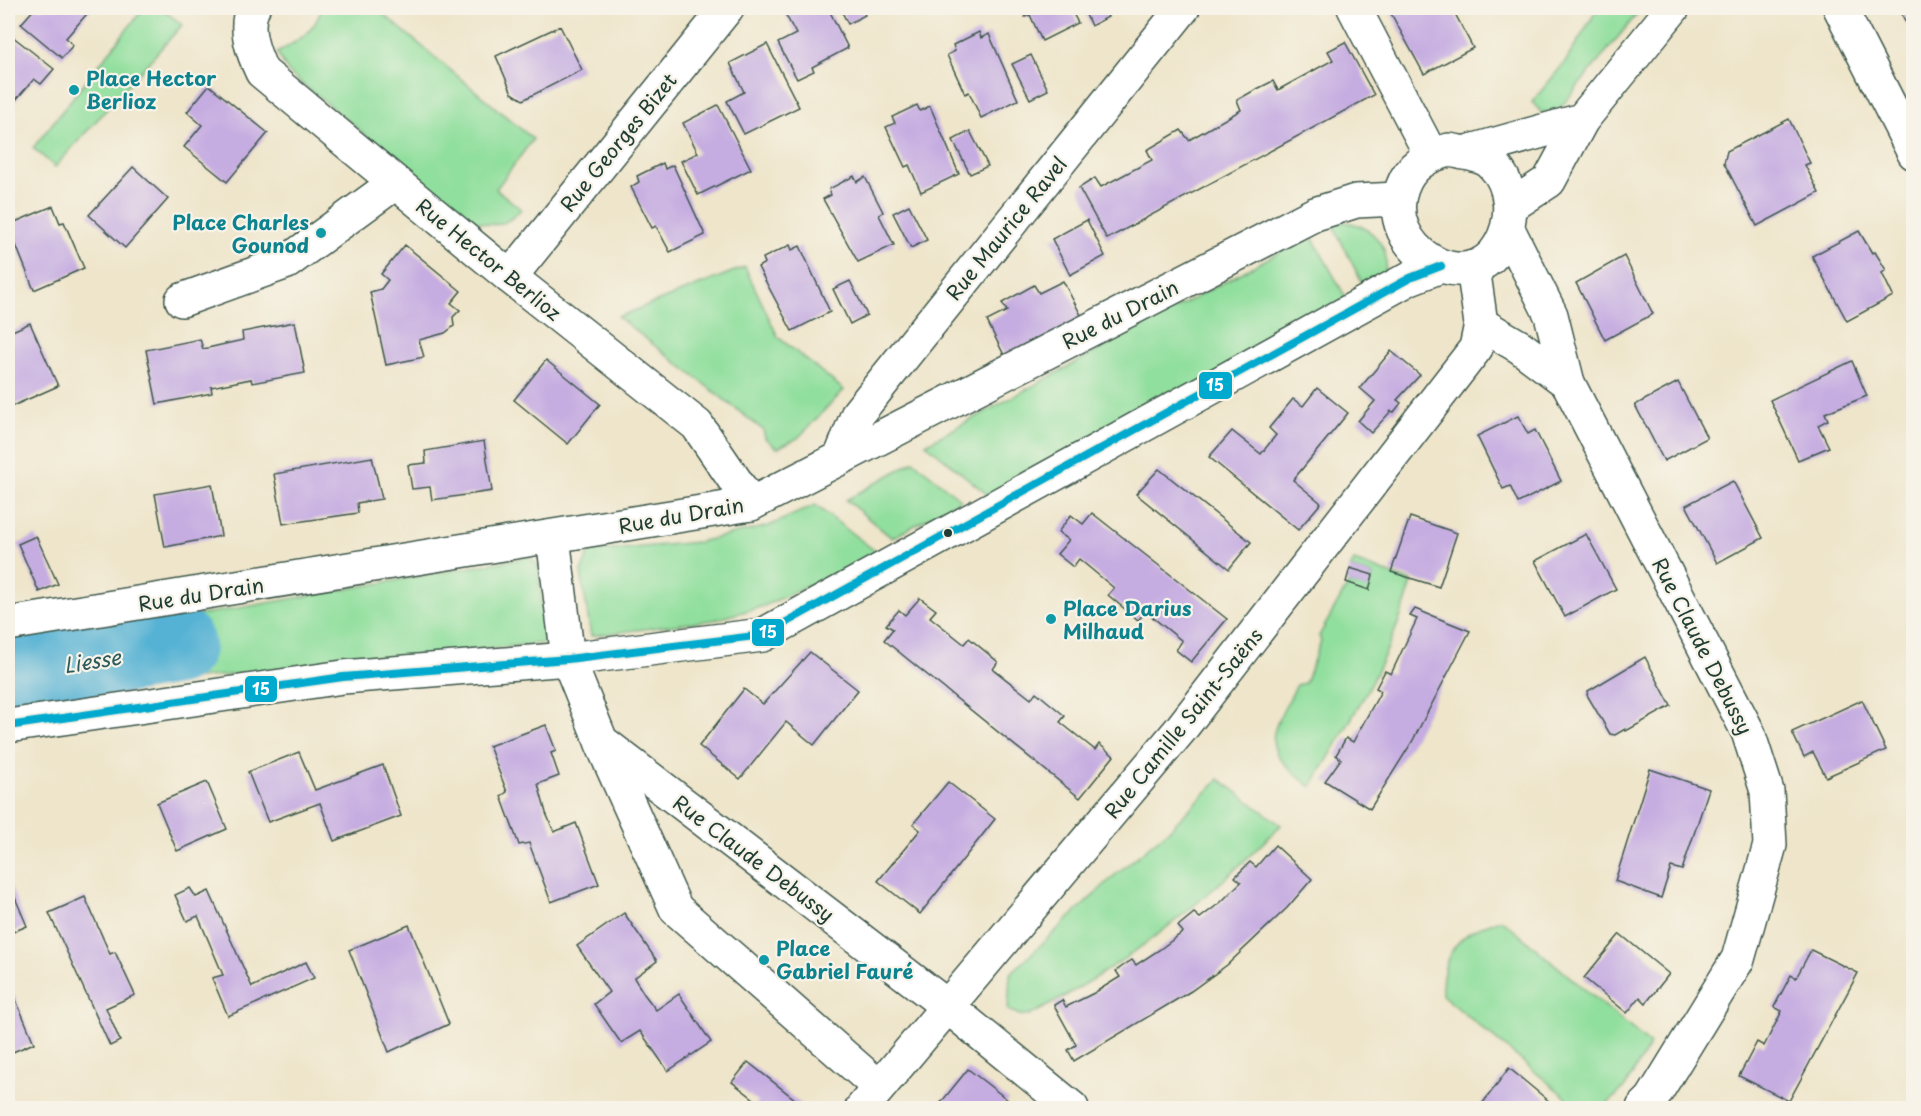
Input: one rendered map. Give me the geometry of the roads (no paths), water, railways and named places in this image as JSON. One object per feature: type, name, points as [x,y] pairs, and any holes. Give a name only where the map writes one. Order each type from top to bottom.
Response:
[{"type":"street","name":"Rue Hector Berlioz","points":[[253,8],[249,15],[250,38],[261,72],[510,277],[697,425],[751,504]]},
{"type":"street","name":"Rue Georges Bizet","points":[[510,277],[727,8]]},
{"type":"street","name":"Rue Maurice Ravel","points":[[841,456],[858,413],[1183,8]]},
{"type":"street","points":[[1354,8],[1431,154]]},
{"type":"street","points":[[1568,383],[1551,315],[1509,218],[1505,187],[1492,164],[1480,157],[1449,150],[1431,154],[1417,164],[1406,177],[1398,199],[1403,234],[1415,250],[1441,266],[1457,269],[1473,267],[1488,259],[1499,248],[1509,218],[1549,181],[1582,120],[1673,8]]},
{"type":"street","points":[[1840,8],[1914,153]]},
{"type":"street","points":[[1464,153],[1582,120]]},
{"type":"street","points":[[182,300],[287,262],[395,183]]},
{"type":"street","name":"Rue du Drain","points":[[8,624],[751,504],[1315,214],[1356,201],[1398,199]]},
{"type":"street","points":[[8,726],[343,677],[568,659],[763,635],[1410,278],[1441,266]]},
{"type":"street","points":[[1473,267],[1481,324]]},
{"type":"street","name":"Rue Claude Debussy","points":[[1481,324],[1520,347],[1568,383],[1748,732],[1767,790],[1770,845],[1738,959],[1652,1099],[1643,1108]]},
{"type":"street","name":"Rue Camille Saint-Saëns","points":[[870,1098],[1180,730],[1476,348],[1481,324]]},
{"type":"street","points":[[553,537],[568,659],[601,741],[676,909],[870,1098]]},
{"type":"street","name":"Rue Claude Debussy","points":[[601,741],[947,1006],[1072,1108]]},
{"type":"waterway","name":"Liesse","points":[[8,674],[176,646]]},
{"type":"place","name":"Place Hector Berlioz","points":[[74,90]]},
{"type":"place","name":"Place Charles Gounod","points":[[321,233]]},
{"type":"place","name":"Place Darius Milhaud","points":[[1051,619]]},
{"type":"place","name":"Place Gabriel Fauré","points":[[764,960]]}]
